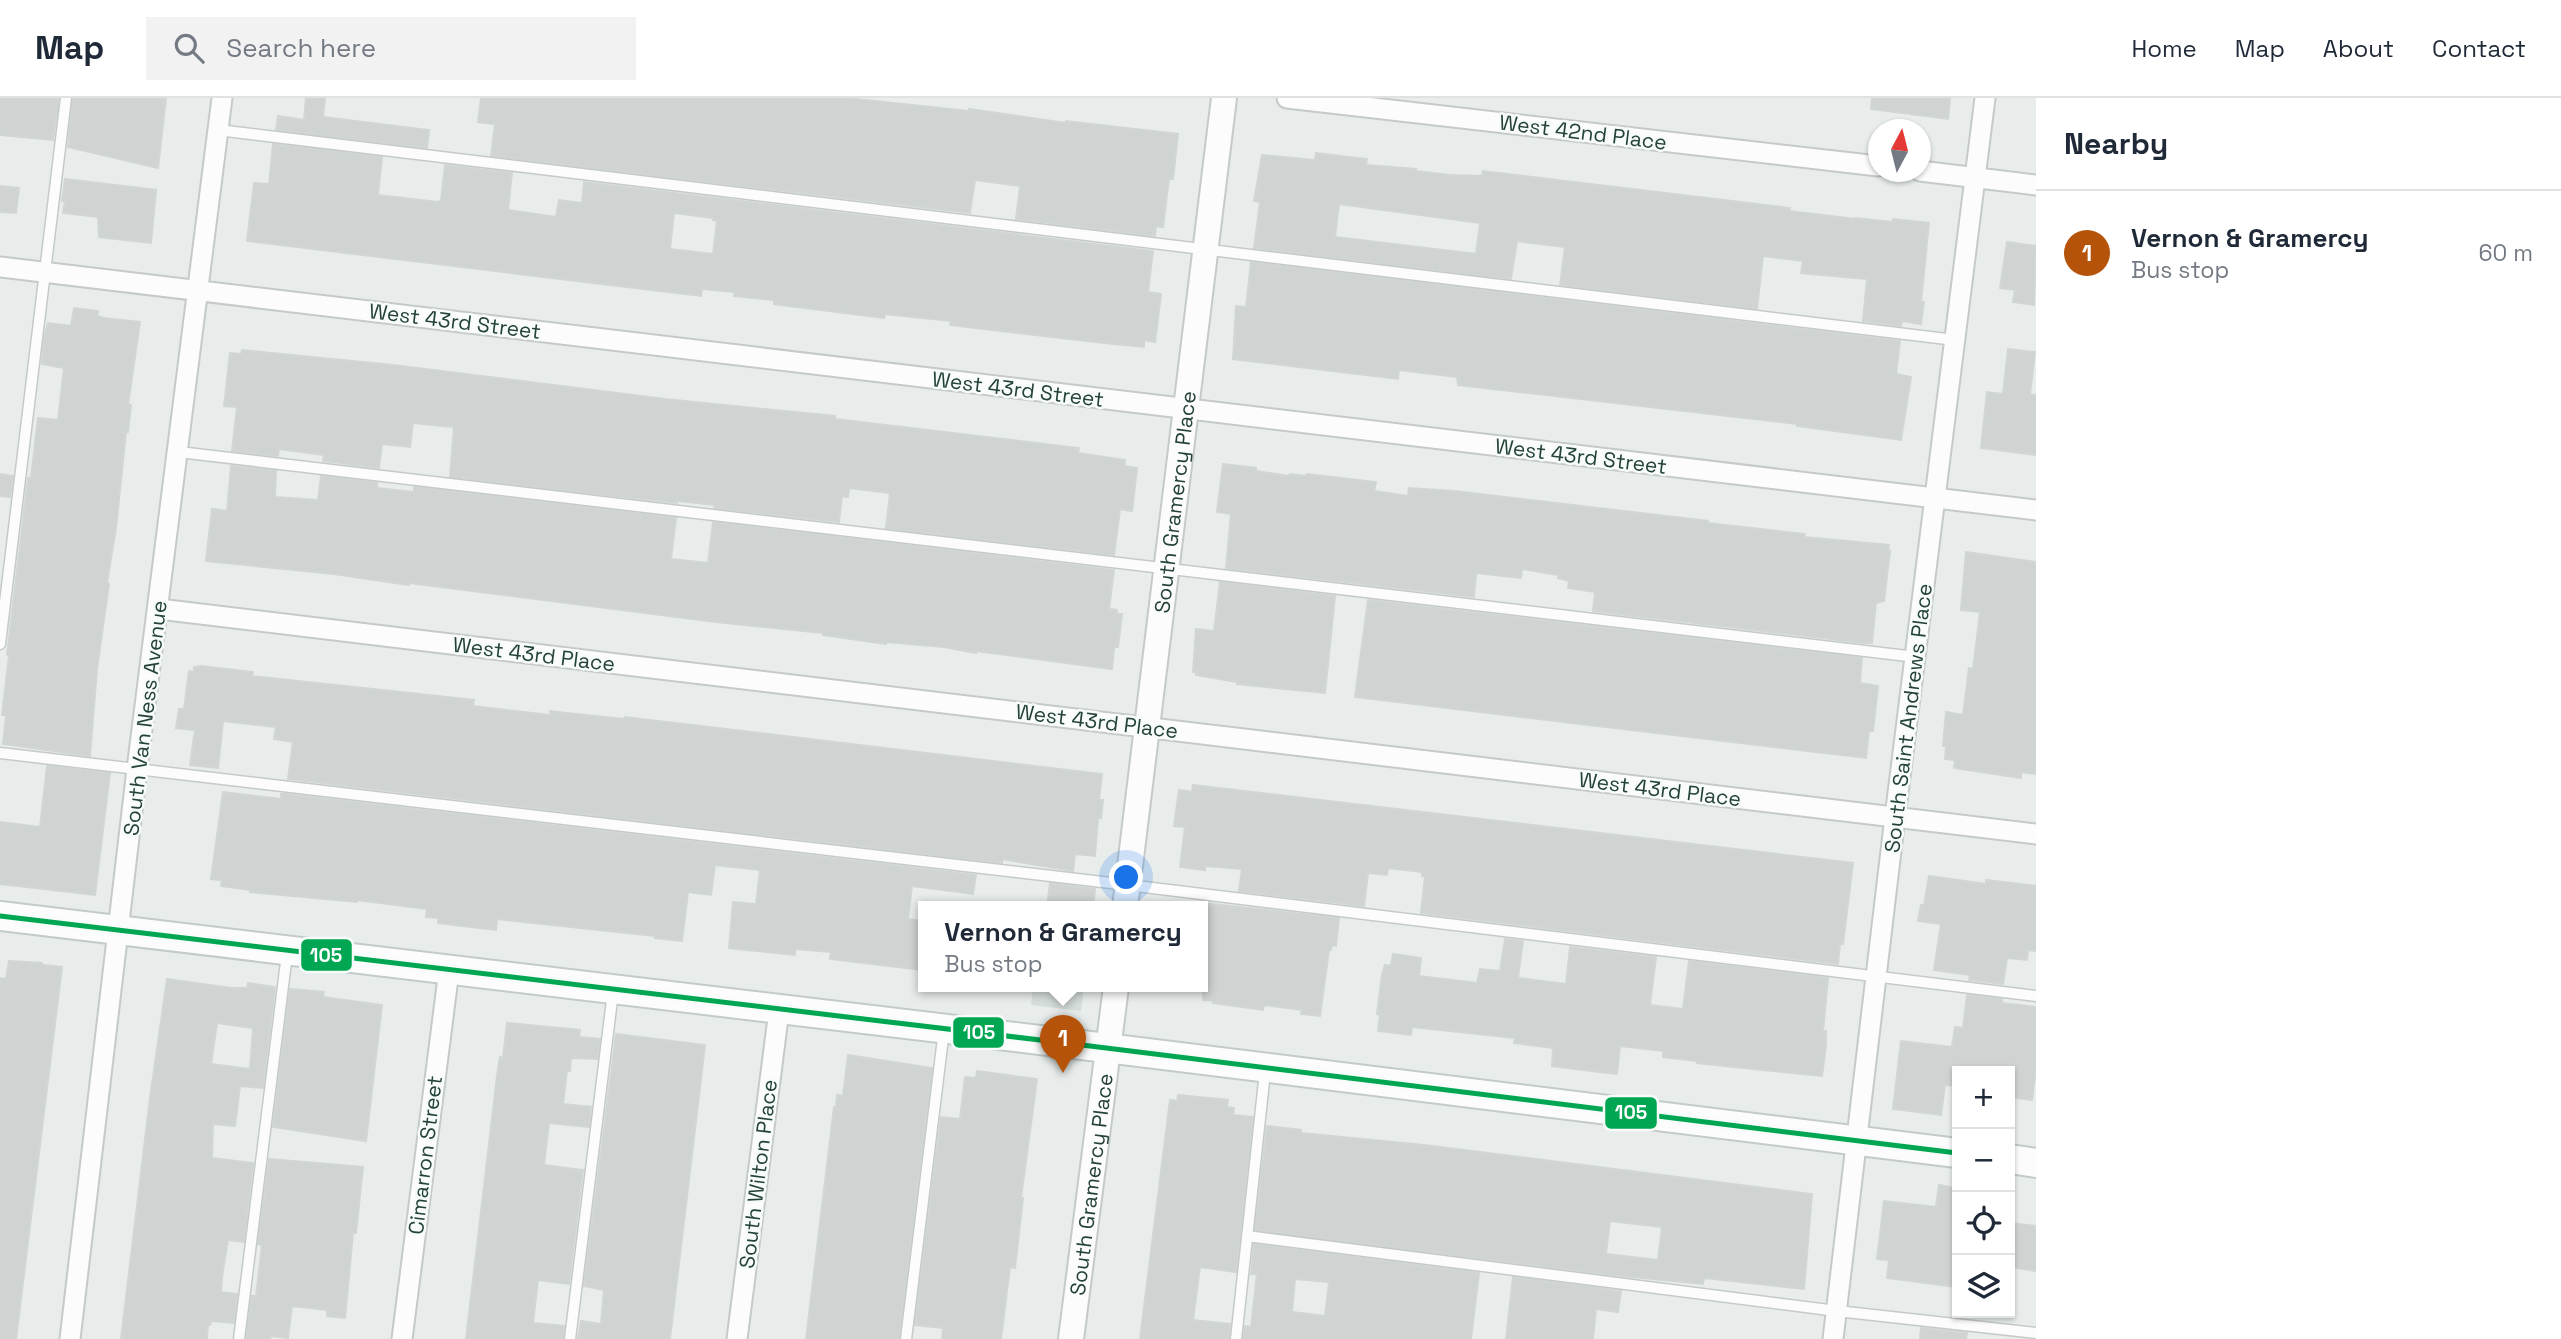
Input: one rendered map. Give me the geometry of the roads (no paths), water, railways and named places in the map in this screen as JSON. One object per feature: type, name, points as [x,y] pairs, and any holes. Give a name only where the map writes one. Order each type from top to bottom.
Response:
[{"type":"main road","points":[[0,916],[1952,1152]]},
{"type":"main road","points":[[2015,1160],[2036,1163]]},
{"type":"street","name":"South Van Ness Avenue","points":[[70,1339],[137,769],[222,98]]},
{"type":"street","name":"South Gramercy Place","points":[[1126,896],[1224,98]]},
{"type":"street","name":"West 42nd Place","points":[[1287,98],[1868,165]]},
{"type":"street","name":"South Saint Andrews Place","points":[[1833,1339],[1985,98]]},
{"type":"street","points":[[1931,172],[2036,185]]},
{"type":"street","name":"West 43rd Street","points":[[0,267],[2036,510]]},
{"type":"street","name":"West 43rd Place","points":[[159,610],[2036,834]]},
{"type":"street","name":"Cimarron Street","points":[[402,1339],[449,970]]},
{"type":"street","name":"South Gramercy Place","points":[[1071,1339],[1115,992]]},
{"type":"street","name":"South Wilton Place","points":[[737,1339],[779,1010]]},
{"type":"lane","points":[[0,644],[66,98]]},
{"type":"lane","points":[[218,130],[1955,340]]},
{"type":"lane","points":[[179,452],[1916,657]]},
{"type":"lane","points":[[0,753],[1172,901]]},
{"type":"lane","points":[[1208,905],[2036,996]]},
{"type":"lane","points":[[239,1339],[288,951]]},
{"type":"lane","points":[[570,1339],[614,990]]},
{"type":"lane","points":[[906,1339],[944,1029]]},
{"type":"lane","points":[[1236,1339],[1265,1068]]},
{"type":"lane","points":[[1247,1236],[1837,1311],[2036,1333]]},
{"type":"place","name":"Vernon & Gramercy","points":[[1063,1073]]}]
